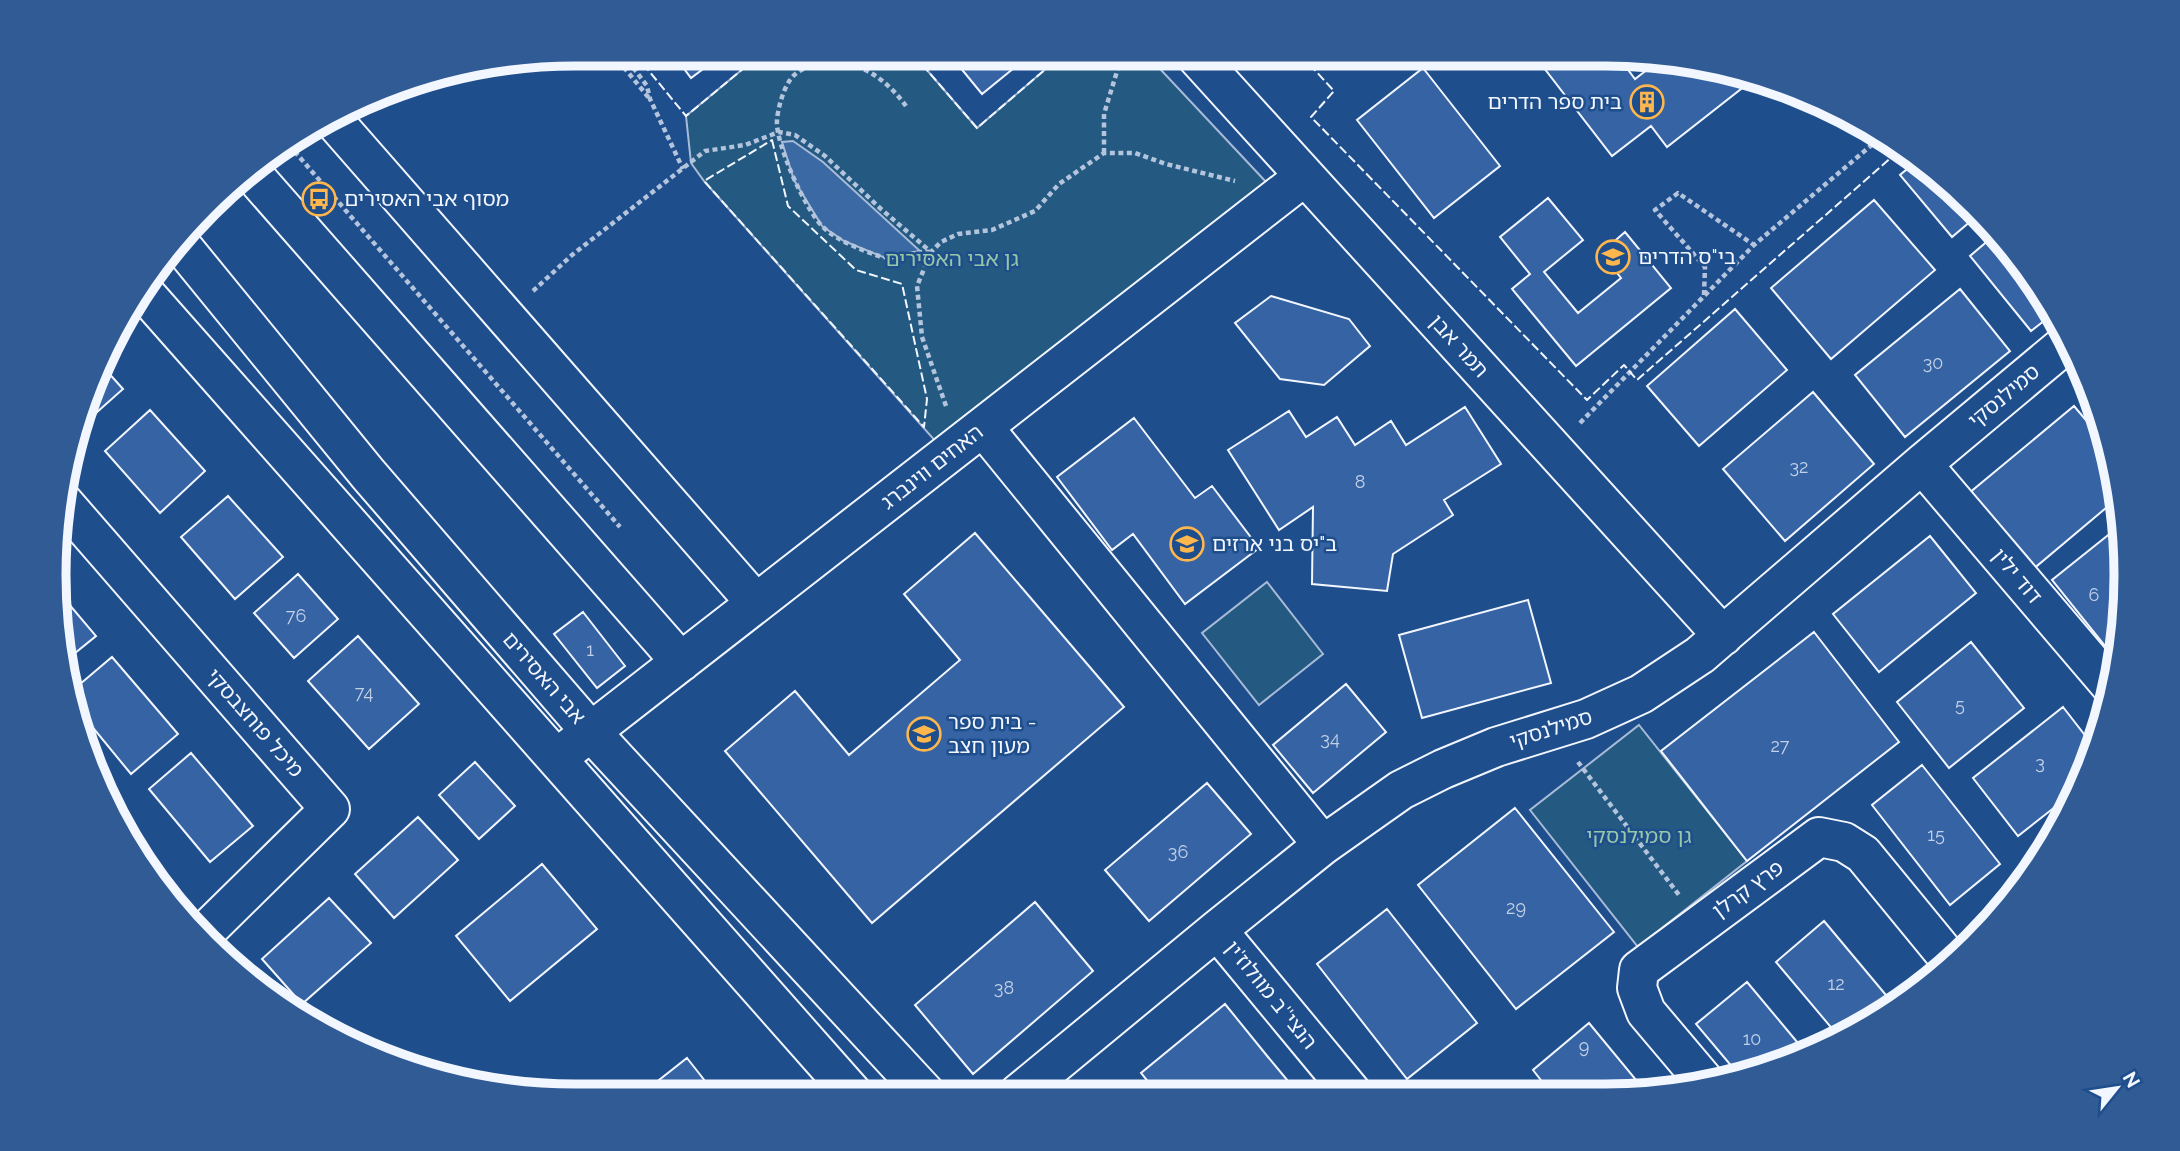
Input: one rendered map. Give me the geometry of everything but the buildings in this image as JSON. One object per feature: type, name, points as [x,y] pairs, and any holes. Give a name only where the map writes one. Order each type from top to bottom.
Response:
[{"type":"street","name":"תמר אבן","points":[[1205,66],[1723,636]]},
{"type":"street","points":[[338,126],[756,603]]},
{"type":"street","name":"האחים ווינברג","points":[[558,758],[1305,176]]},
{"type":"street","points":[[257,179],[681,662]]},
{"type":"street","name":"אבי האסירים","points":[[185,249],[368,474],[591,732],[917,1084]]},
{"type":"street","name":"אבי האסירים","points":[[149,298],[844,1084]]},
{"type":"street","name":"סמילנסקי","points":[[1030,1084],[1323,845],[1401,790],[1496,747],[1586,719],[1641,694],[1700,655],[2060,349]]},
{"type":"street","points":[[977,432],[1323,845]]},
{"type":"street","name":"דוד ילין","points":[[1922,464],[2103,677]]},
{"type":"street","name":"מיכל פוחצבסקי","points":[[71,510],[330,809],[209,928]]},
{"type":"street","name":"פרץ קרלן","points":[[1700,1076],[1646,1012],[1637,988],[1639,970],[1819,837],[1843,842],[1863,854],[1945,954]]},
{"type":"street","name":"הנצי''ב מוולוז'ין","points":[[1217,930],[1345,1084]]},
{"type":"path","points":[[623,66],[650,99],[683,169]]},
{"type":"path","points":[[632,66],[648,86],[650,99]]},
{"type":"path","points":[[809,66],[790,79],[783,94],[777,122],[794,180],[822,226],[844,241],[883,257],[920,251],[931,252]]},
{"type":"path","points":[[854,66],[869,71],[895,90],[906,106]]},
{"type":"path","points":[[1104,153],[1104,114],[1119,66]]},
{"type":"path","points":[[505,317],[572,255],[705,151],[745,145],[779,132],[795,135],[825,156],[931,252]]},
{"type":"path","points":[[1554,450],[1754,245],[1873,143]]},
{"type":"path","points":[[294,151],[624,532]]},
{"type":"path","points":[[977,432],[943,403],[922,337],[917,286],[931,252],[941,242],[958,234],[992,230],[1035,211],[1059,184],[1104,153],[1135,153],[1166,164],[1239,181]]},
{"type":"path","points":[[1704,296],[1705,267],[1655,210],[1678,193],[1754,245]]},
{"type":"path","points":[[1552,728],[1701,924]]},
{"type":"green space","name":"גן אבי האסירים","points":[[746,66],[923,66],[977,128],[1049,66],[1157,66],[1267,183],[937,443],[704,181],[691,163],[686,116]]},
{"type":"green space","points":[[1267,582],[1323,654],[1259,705],[1202,633]]},
{"type":"green space","name":"גן סמילנסקי","points":[[1639,725],[1747,861],[1638,947],[1530,810]]},
{"type":"shaded area","points":[[793,141],[823,162],[920,251],[883,257],[844,241],[822,226],[794,180],[782,142]]},
{"type":"fence","points":[[645,66],[686,116],[746,66]]},
{"type":"fence","points":[[923,66],[977,128],[1049,66]]},
{"type":"fence","points":[[1311,66],[1334,91],[1311,117],[1587,400],[1624,365],[1637,380],[1893,156]]},
{"type":"fence","points":[[772,140],[788,206],[856,270],[902,284],[927,399],[924,427],[704,181],[772,140]]},
{"type":"place","name":"בית ספר הדרים","points":[[1647,102]]},
{"type":"place","name":"מסוף אבי האסירים","points":[[319,199]]},
{"type":"place","name":"בי\"ס הדרים","points":[[1613,257]]},
{"type":"place","name":"ב\"יס בני ארזים","points":[[1187,544]]},
{"type":"place","name":"בית ספר - מעון חצב","points":[[924,734]]}]
